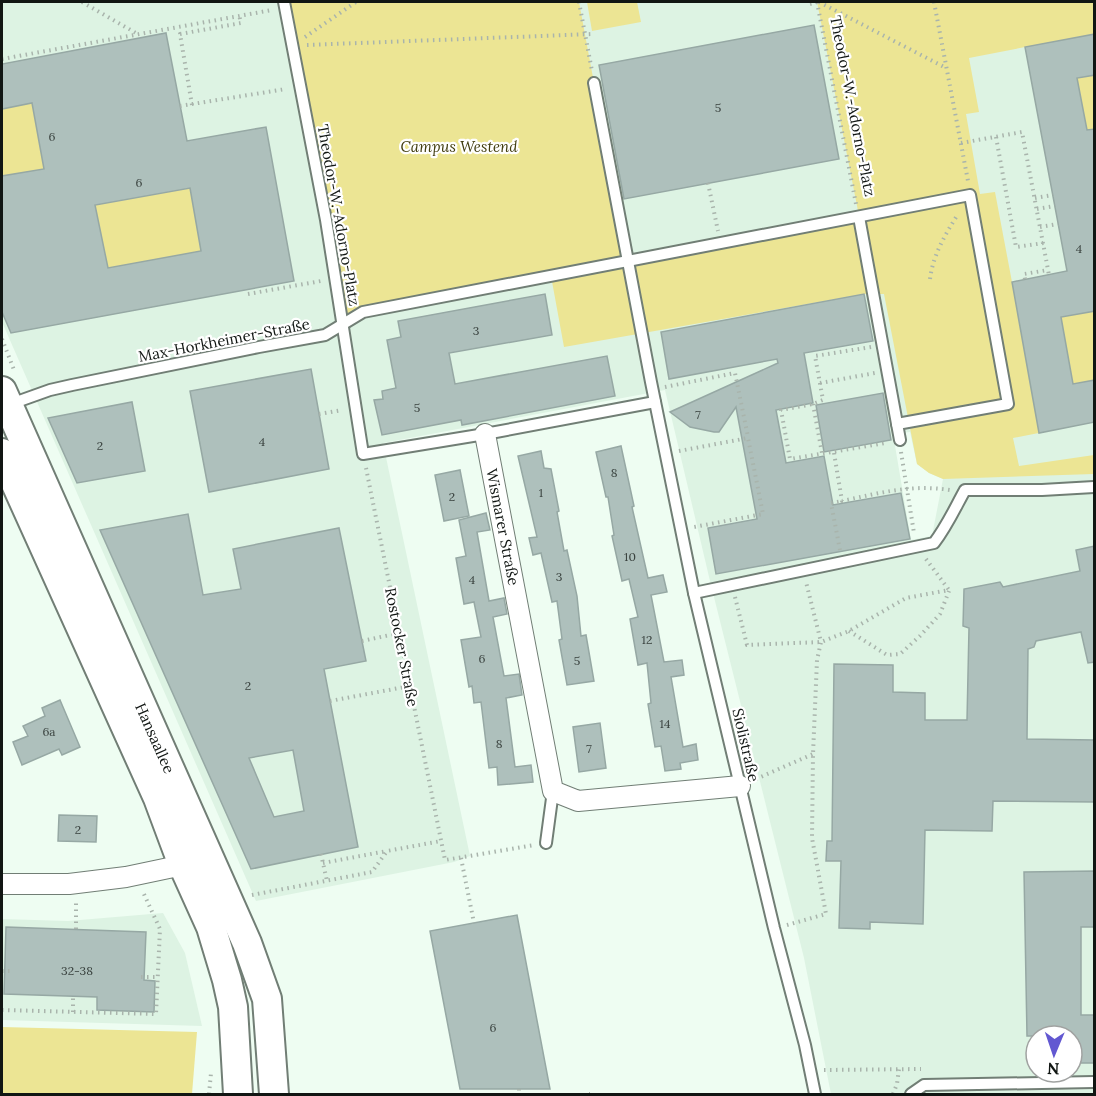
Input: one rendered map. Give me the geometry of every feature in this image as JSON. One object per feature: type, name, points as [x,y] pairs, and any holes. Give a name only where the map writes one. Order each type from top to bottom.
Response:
[{"type":"main road","name":"Hansaallee","points":[[3,401],[247,943],[267,999],[274,1095]]},
{"type":"main road","name":"Hansaallee","points":[[2,453],[158,798],[183,865],[211,927],[233,1007],[238,1095]]},
{"type":"street","name":"Wismarer Straße","points":[[485,434],[553,791]]},
{"type":"street","points":[[553,791],[578,801],[742,794]]},
{"type":"street","points":[[2,884],[77,883],[135,875],[183,865]]},
{"type":"lane","name":"Theodor-W.-Adorno-Platz","points":[[285,4],[343,324],[363,312],[970,195]]},
{"type":"lane","points":[[343,324],[363,454],[655,402],[594,83]]},
{"type":"lane","points":[[897,424],[1008,404],[970,195]]},
{"type":"lane","points":[[859,217],[900,440]]},
{"type":"lane","name":"Max-Horkheimer-Straße","points":[[3,401],[325,335],[343,324]]},
{"type":"lane","name":"Siolistraße","points":[[655,402],[694,593],[774,928],[805,1045],[815,1095]]},
{"type":"lane","points":[[694,593],[934,543],[948,525],[965,490],[1095,487]]},
{"type":"lane","points":[[546,843],[553,791]]},
{"type":"lane","points":[[911,1095],[924,1085],[1095,1082]]},
{"type":"path","points":[[81,2],[137,33]]},
{"type":"path","points":[[293,45],[356,2]]},
{"type":"path","points":[[579,2],[594,83]]},
{"type":"path","points":[[810,4],[818,2],[946,68]]},
{"type":"path","name":"Theodor-W.-Adorno-Platz","points":[[818,2],[859,217]]},
{"type":"path","points":[[930,279],[932,263],[943,239],[970,195],[933,2]]},
{"type":"path","points":[[2,59],[239,15],[285,4]]},
{"type":"path","points":[[192,105],[180,34],[241,23],[239,15]]},
{"type":"path","points":[[293,45],[593,34]]},
{"type":"path","points":[[180,106],[301,87]]},
{"type":"path","points":[[961,143],[1022,132],[1049,272],[1024,274],[1025,279]]},
{"type":"path","points":[[996,136],[1016,247],[1044,243]]},
{"type":"path","points":[[837,150],[846,148]]},
{"type":"path","points":[[708,183],[720,243]]},
{"type":"path","points":[[1035,198],[1053,195]]},
{"type":"path","points":[[1037,209],[1055,206]]},
{"type":"path","points":[[1040,227],[1058,224]]},
{"type":"path","points":[[248,294],[336,278]]},
{"type":"path","points":[[2,339],[8,354]]},
{"type":"path","points":[[883,346],[815,357],[823,400],[781,410],[790,459],[900,440],[916,546],[949,590]]},
{"type":"path","points":[[820,383],[888,371]]},
{"type":"path","points":[[652,388],[735,373],[763,514],[682,530]]},
{"type":"path","points":[[813,404],[822,453]]},
{"type":"path","points":[[319,414],[356,408]]},
{"type":"path","points":[[666,454],[748,438]]},
{"type":"path","points":[[834,453],[842,501]]},
{"type":"path","name":"Rostocker Straße","points":[[363,454],[445,860],[461,858]]},
{"type":"path","points":[[843,562],[831,503],[906,488],[930,487],[965,490]]},
{"type":"path","points":[[774,928],[826,914],[812,838],[817,660],[821,642],[803,570]]},
{"type":"path","points":[[732,586],[747,645],[821,642],[849,631],[906,598],[949,590]]},
{"type":"path","points":[[849,631],[887,655],[900,654],[940,614],[949,590]]},
{"type":"path","points":[[362,641],[399,633]]},
{"type":"path","points":[[330,700],[410,686]]},
{"type":"path","points":[[742,794],[755,780],[813,753]]},
{"type":"path","points":[[323,863],[441,841]]},
{"type":"path","points":[[474,923],[461,858],[546,843]]},
{"type":"path","points":[[253,895],[372,872],[387,851]]},
{"type":"path","points":[[321,854],[327,881]]},
{"type":"path","points":[[2,1010],[156,1014],[160,929],[135,875]]},
{"type":"path","points":[[76,929],[77,883]]},
{"type":"path","points":[[2,971],[10,971]]},
{"type":"path","points":[[141,977],[158,977]]},
{"type":"path","points":[[73,996],[73,1012]]},
{"type":"path","points":[[893,1095],[899,1069]]},
{"type":"shaded area","points":[[2,2],[1094,2],[1094,1094],[831,1094],[804,958],[665,390],[383,443],[470,856],[454,862],[256,901],[2,322]],"holes":[[[910,432],[917,464],[943,479],[932,536],[911,540],[893,434]]]},
{"type":"shaded area","points":[[163,913],[185,953],[202,1026],[2,1020],[2,919],[68,921]]},
{"type":"green space","name":"Campus Westend","points":[[284,2],[579,2],[627,261],[859,216],[817,2],[1094,2],[1094,422],[1013,438],[1019,466],[1094,455],[1094,474],[943,479],[917,464],[884,294],[864,294],[564,347],[551,276],[342,316]],"holes":[[[1025,47],[1067,271],[1012,282],[995,192],[980,194],[966,114],[979,112],[969,58]]]},
{"type":"green space","points":[[587,2],[637,2],[641,22],[592,31]]},
{"type":"green space","points":[[32,103],[44,169],[2,176],[2,109]]},
{"type":"green space","points":[[190,188],[201,251],[108,269],[95,205]]},
{"type":"green space","points":[[2,1027],[197,1032],[192,1094],[2,1094]]},
{"type":"building","points":[[814,25],[839,159],[624,199],[599,65]]},
{"type":"building","points":[[166,33],[187,141],[266,127],[294,281],[11,333],[2,312],[2,176],[44,169],[32,103],[2,109],[2,64]],"holes":[[[190,188],[201,251],[108,268],[95,205]]]},
{"type":"building","points":[[1095,34],[1095,75],[1077,78],[1087,130],[1095,129],[1095,311],[1061,317],[1073,384],[1095,380],[1095,422],[1039,433],[1012,282],[1067,271],[1025,47]]},
{"type":"building","points":[[545,294],[552,335],[449,353],[455,384],[607,356],[615,396],[462,425],[461,420],[382,435],[374,400],[383,399],[382,391],[396,388],[387,340],[401,337],[398,321]]},
{"type":"building","points":[[864,294],[873,341],[804,353],[813,403],[776,410],[786,463],[824,456],[833,505],[901,493],[910,539],[716,574],[708,528],[757,519],[736,407],[719,432],[690,427],[670,412],[778,363],[777,359],[669,379],[661,332]]},
{"type":"building","points":[[311,369],[329,469],[209,492],[190,391]]},
{"type":"building","points":[[883,393],[891,440],[824,452],[816,405]]},
{"type":"building","points":[[132,402],[145,471],[77,483],[48,418]]},
{"type":"building","points":[[621,446],[648,578],[663,575],[667,592],[651,595],[664,662],[682,660],[684,675],[671,677],[683,747],[696,744],[698,760],[680,763],[681,769],[665,771],[661,746],[655,747],[648,704],[651,703],[647,663],[638,665],[630,619],[638,617],[629,579],[622,581],[612,536],[614,535],[608,497],[606,497],[596,452]]},
{"type":"building","points":[[541,451],[544,468],[551,469],[564,551],[567,550],[577,596],[581,636],[586,635],[594,681],[567,685],[559,640],[562,639],[557,601],[552,602],[541,553],[533,555],[529,538],[537,537],[518,456]]},
{"type":"building","points":[[460,470],[469,516],[444,521],[435,475]]},
{"type":"building","points":[[486,513],[490,530],[477,532],[489,601],[504,598],[507,614],[493,617],[504,676],[519,674],[522,695],[506,698],[515,767],[531,765],[533,782],[498,785],[497,767],[489,768],[481,702],[474,703],[472,686],[469,687],[461,640],[481,637],[474,602],[464,604],[456,558],[466,556],[459,520]]},
{"type":"building","points":[[188,514],[203,595],[241,589],[233,549],[339,528],[366,661],[324,669],[358,847],[251,869],[100,530]],"holes":[[[293,750],[304,811],[274,817],[249,758]]]},
{"type":"building","points":[[1095,546],[1095,662],[1088,663],[1081,632],[1036,641],[1034,647],[1028,649],[1027,739],[1095,740],[1095,802],[993,801],[992,831],[925,830],[923,924],[870,922],[870,929],[839,928],[841,861],[826,861],[827,841],[832,841],[834,664],[893,665],[893,692],[925,693],[925,720],[967,720],[969,628],[963,626],[964,589],[1000,582],[1003,587],[1080,571],[1076,550]]},
{"type":"building","points":[[60,700],[80,747],[62,755],[59,749],[22,765],[13,742],[28,736],[23,726],[45,716],[42,708]]},
{"type":"building","points":[[600,723],[606,768],[579,772],[573,727]]},
{"type":"building","points":[[59,815],[97,816],[96,842],[58,841]]},
{"type":"building","points":[[1095,871],[1095,927],[1081,927],[1081,1015],[1095,1015],[1095,1063],[1084,1063],[1084,1024],[1027,1024],[1024,872]]},
{"type":"building","points":[[517,915],[550,1089],[460,1089],[430,931]]},
{"type":"building","points":[[6,927],[146,932],[144,980],[155,981],[154,1012],[97,1010],[97,997],[4,994]]}]
